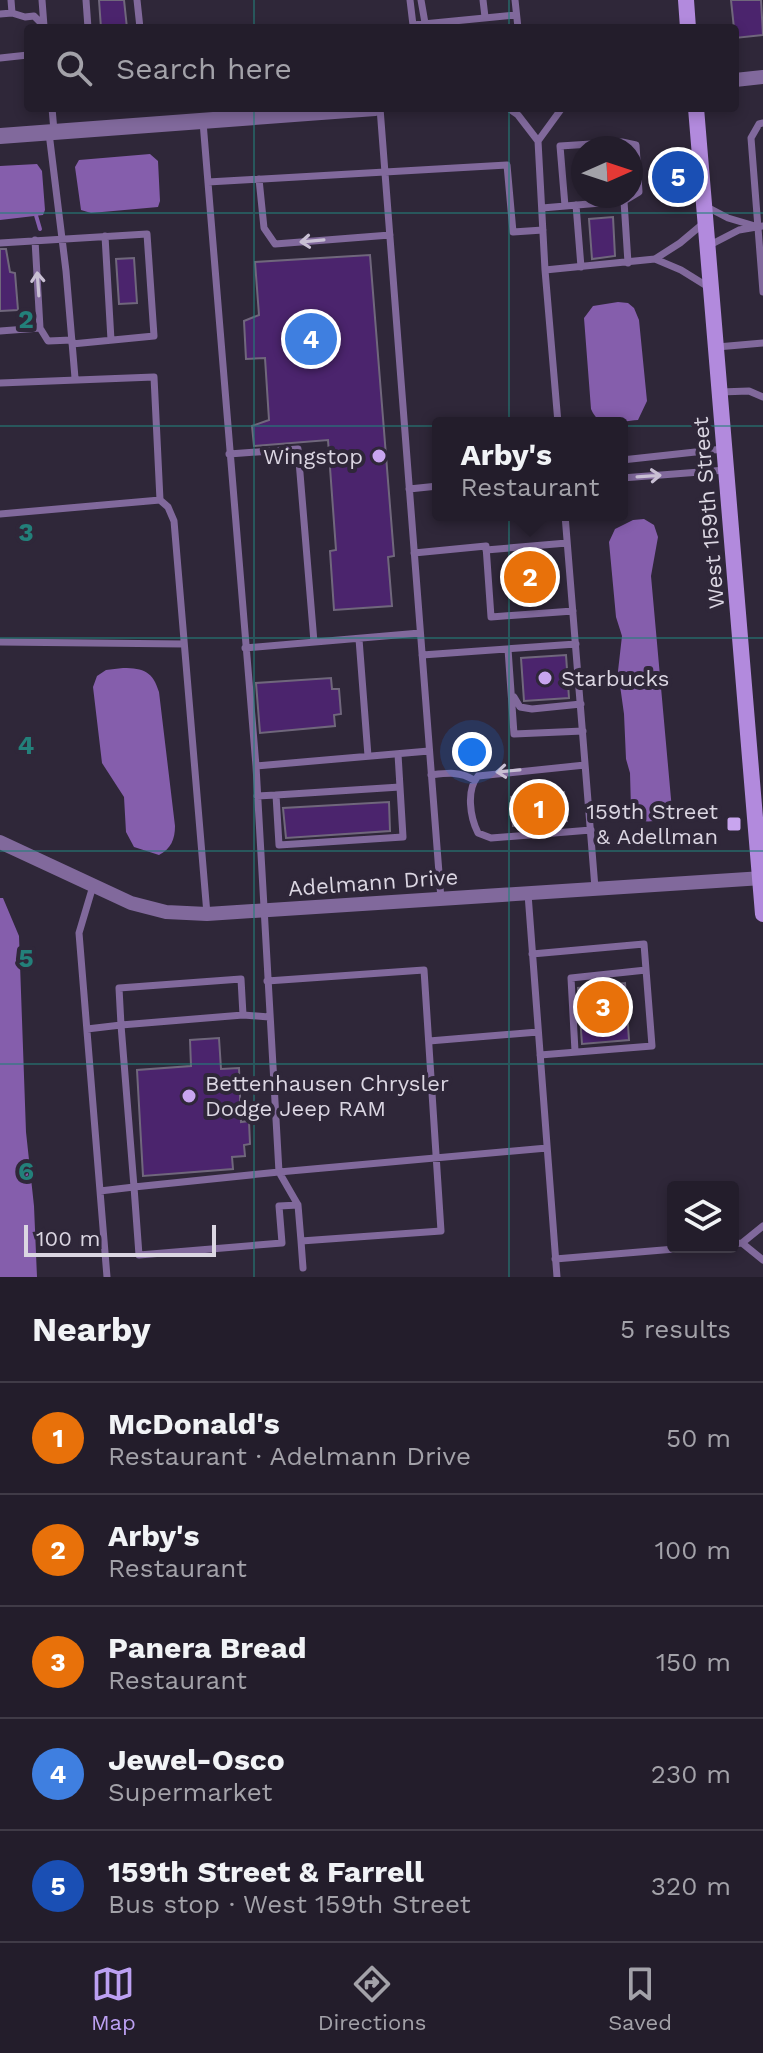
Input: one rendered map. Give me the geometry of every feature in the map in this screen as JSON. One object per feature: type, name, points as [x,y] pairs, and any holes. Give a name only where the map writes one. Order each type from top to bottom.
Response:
[{"type":"main road","points":[[686,0],[688,24]]},
{"type":"main road","name":"West 159th Street","points":[[696,112],[763,914]]},
{"type":"street","points":[[739,80],[763,77]]},
{"type":"street","points":[[0,136],[328,112]]},
{"type":"street","name":"Adelmann Drive","points":[[0,842],[131,903],[166,912],[207,914],[762,878]]},
{"type":"lane","points":[[11,0],[12,13]]},
{"type":"lane","points":[[42,0],[44,24]]},
{"type":"lane","points":[[86,0],[88,24]]},
{"type":"lane","points":[[137,0],[140,24]]},
{"type":"lane","points":[[410,0],[413,24]]},
{"type":"lane","points":[[421,0],[425,23]]},
{"type":"lane","points":[[483,0],[485,17]]},
{"type":"lane","points":[[515,0],[517,24]]},
{"type":"lane","points":[[0,14],[34,16],[41,24]]},
{"type":"lane","points":[[419,24],[516,15]]},
{"type":"lane","points":[[0,58],[24,55]]},
{"type":"lane","points":[[52,112],[75,378]]},
{"type":"lane","points":[[378,112],[441,900]]},
{"type":"lane","points":[[514,112],[538,141],[557,417]]},
{"type":"lane","points":[[538,141],[559,112]]},
{"type":"lane","points":[[203,122],[256,766],[279,1172],[298,1205],[303,1268]]},
{"type":"lane","points":[[763,123],[759,124],[751,138],[763,292]]},
{"type":"lane","points":[[565,206],[560,146],[571,145]]},
{"type":"lane","points":[[208,182],[507,165],[513,232],[543,230]]},
{"type":"lane","points":[[259,179],[264,228],[275,244],[390,235]]},
{"type":"lane","points":[[542,208],[571,205]]},
{"type":"lane","points":[[576,208],[581,267]]},
{"type":"lane","points":[[624,208],[628,263]]},
{"type":"lane","points":[[545,270],[655,259],[680,243],[705,213],[760,226]]},
{"type":"lane","points":[[708,246],[739,230],[760,226]]},
{"type":"lane","points":[[0,243],[35,240],[62,238],[147,234],[154,336],[48,341],[40,328],[35,240]]},
{"type":"lane","points":[[105,236],[111,340]]},
{"type":"lane","points":[[655,259],[712,288]]},
{"type":"lane","points":[[0,331],[40,328]]},
{"type":"lane","points":[[716,347],[763,343]]},
{"type":"lane","points":[[0,383],[154,377],[160,500],[168,507],[174,521],[207,914]]},
{"type":"lane","points":[[720,392],[749,391],[763,397]]},
{"type":"lane","points":[[229,454],[298,449],[314,642]]},
{"type":"lane","points":[[628,459],[724,449]]},
{"type":"lane","points":[[628,478],[726,470]]},
{"type":"lane","points":[[409,489],[432,487]]},
{"type":"lane","points":[[0,514],[160,500]]},
{"type":"lane","points":[[565,521],[595,890]]},
{"type":"lane","points":[[486,550],[567,543]]},
{"type":"lane","points":[[414,553],[486,546],[491,617],[573,611]]},
{"type":"lane","points":[[245,648],[420,633]]},
{"type":"lane","points":[[359,639],[368,756]]},
{"type":"lane","points":[[0,642],[184,644]]},
{"type":"lane","points":[[422,655],[576,644]]},
{"type":"lane","points":[[508,649],[514,734],[583,731]]},
{"type":"lane","points":[[511,688],[520,707],[532,709],[581,704]]},
{"type":"lane","points":[[256,766],[429,751]]},
{"type":"lane","points":[[276,795],[279,845],[403,837],[398,754]]},
{"type":"lane","points":[[585,765],[486,773],[474,780],[471,787],[472,818],[478,833],[491,838],[591,830]]},
{"type":"lane","points":[[431,775],[457,773],[474,780]]},
{"type":"lane","points":[[257,796],[400,787]]},
{"type":"lane","points":[[93,886],[79,933],[107,1277]]},
{"type":"lane","points":[[528,894],[557,1277]]},
{"type":"lane","points":[[532,954],[644,944],[652,1046],[540,1055]]},
{"type":"lane","points":[[267,981],[424,970],[441,1231],[301,1241]]},
{"type":"lane","points":[[575,1051],[571,978],[646,970]]},
{"type":"lane","points":[[243,1015],[241,979],[119,988],[139,1255],[282,1243],[279,1206],[298,1205]]},
{"type":"lane","points":[[87,1029],[243,1015],[269,1017]]},
{"type":"lane","points":[[429,1041],[538,1032]]},
{"type":"lane","points":[[100,1191],[547,1148]]},
{"type":"lane","points":[[739,1243],[763,1226]]},
{"type":"lane","points":[[742,1243],[763,1260]]},
{"type":"lane","points":[[555,1259],[667,1250]]},
{"type":"shaded area","points":[[150,154],[158,161],[158,207],[91,213],[81,210],[75,167],[79,160]]},
{"type":"shaded area","points":[[37,164],[42,171],[43,215],[0,220],[0,166]]},
{"type":"shaded area","points":[[628,303],[639,320],[647,401],[638,420],[596,417],[591,409],[584,318],[593,306]]},
{"type":"shaded area","points":[[644,519],[654,525],[658,537],[651,576],[672,810],[670,816],[657,821],[634,819],[631,809],[618,671],[622,636],[616,617],[609,542],[615,529],[633,520]]},
{"type":"shaded area","points":[[123,668],[147,672],[159,692],[175,826],[172,843],[159,855],[134,847],[126,832],[124,797],[102,763],[93,687],[97,676],[106,670]]},
{"type":"shaded area","points":[[0,898],[3,898],[19,936],[26,1132],[37,1277],[0,1277]]},
{"type":"building","points":[[99,0],[124,0],[127,24],[101,24]]},
{"type":"building","points":[[731,0],[761,0],[763,35],[739,38],[739,24],[734,24]]},
{"type":"building","points":[[613,217],[615,256],[592,259],[589,219]]},
{"type":"building","points":[[0,249],[6,249],[10,272],[15,273],[18,310],[0,311]]},
{"type":"building","points":[[370,255],[394,556],[388,557],[392,606],[334,610],[330,551],[336,550],[328,440],[254,446],[252,426],[269,420],[265,358],[246,359],[244,321],[259,315],[255,262]]},
{"type":"building","points":[[134,258],[137,303],[119,304],[116,259]]},
{"type":"building","points":[[547,558],[549,593],[514,596],[512,561]]},
{"type":"building","name":"Starbucks","points":[[566,655],[569,698],[524,701],[521,658]]},
{"type":"building","points":[[331,678],[332,689],[339,689],[341,714],[334,715],[335,726],[260,733],[256,683]]},
{"type":"building","points":[[564,792],[567,821],[513,826],[511,797]]},
{"type":"building","points":[[389,802],[390,831],[286,838],[283,808]]},
{"type":"building","points":[[625,983],[629,1040],[582,1044],[578,988]]},
{"type":"building","name":"Bettenhausen Chrysler Dodge Jeep RAM","points":[[219,1038],[221,1069],[239,1068],[241,1122],[249,1121],[250,1144],[244,1145],[245,1156],[232,1157],[233,1169],[143,1176],[137,1070],[191,1066],[190,1040]]},
{"type":"waterway","points":[[35,212],[40,229]]},
{"type":"place","name":"159th Street & Farrell","points":[[678,177]]},
{"type":"place","name":"Jewel-Osco","points":[[311,339]]},
{"type":"place","name":"Wingstop","points":[[379,456]]},
{"type":"place","name":"Arby's","points":[[530,577]]},
{"type":"place","name":"Starbucks","points":[[545,678]]},
{"type":"place","name":"McDonald's","points":[[539,809]]},
{"type":"place","name":"159th Street & Adellman","points":[[734,824]]},
{"type":"place","name":"Panera Bread","points":[[603,1007]]},
{"type":"place","name":"Bettenhausen Chrysler Dodge Jeep RAM","points":[[189,1096]]}]
